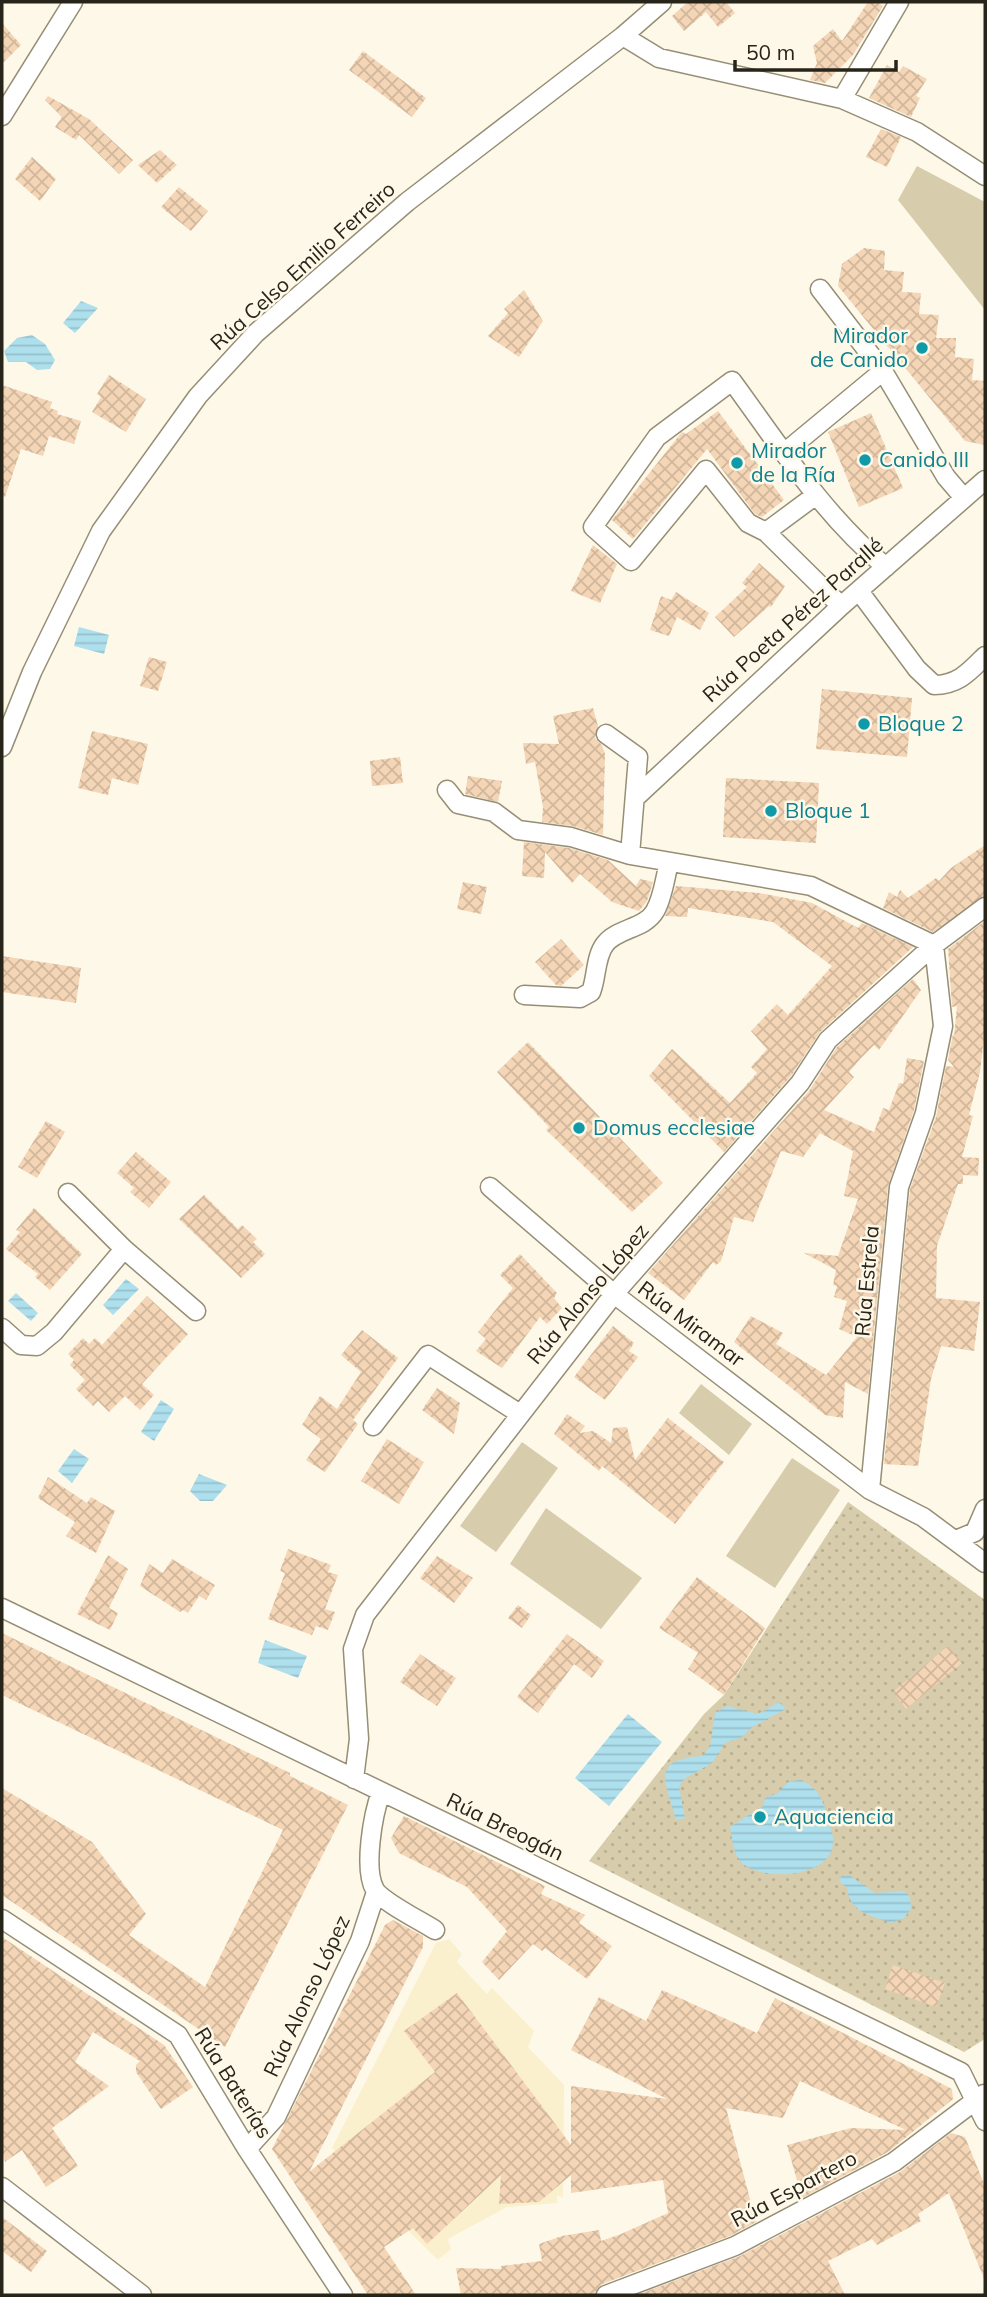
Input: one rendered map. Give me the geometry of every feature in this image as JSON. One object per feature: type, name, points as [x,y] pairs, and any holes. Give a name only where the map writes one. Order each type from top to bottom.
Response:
[{"type":"street","points":[[2,116],[73,2]]},
{"type":"street","name":"Rúa Celso Emilio Ferreiro","points":[[2,747],[32,672],[101,531],[198,396],[256,333],[407,202],[623,36],[662,2]]},
{"type":"street","points":[[842,99],[899,2]]},
{"type":"street","points":[[623,36],[659,58],[842,99],[917,132],[985,176]]},
{"type":"street","points":[[820,289],[883,371],[946,477],[964,498]]},
{"type":"street","points":[[784,453],[883,371]]},
{"type":"street","points":[[841,606],[766,532],[748,523],[706,470],[631,561],[593,527],[657,437],[732,382],[816,495],[866,550],[886,567]]},
{"type":"street","name":"Rúa Poeta Pérez Parallé","points":[[635,798],[841,606],[985,480]]},
{"type":"street","points":[[766,532],[816,495]]},
{"type":"street","points":[[859,591],[917,669],[934,685],[948,685],[963,677],[985,656]]},
{"type":"street","points":[[606,734],[638,757],[629,855]]},
{"type":"street","points":[[447,790],[458,804],[494,812],[518,830],[571,837],[629,855],[669,863],[811,886],[934,945]]},
{"type":"street","points":[[524,995],[580,998],[591,992],[599,953],[605,944],[613,935],[645,921],[655,912],[669,863]]},
{"type":"street","name":"Rúa Alonso López","points":[[354,1779],[359,1739],[353,1649],[365,1615],[614,1294],[800,1083],[828,1040],[934,945],[985,907]]},
{"type":"street","name":"Rúa Estrela","points":[[870,1490],[899,1187],[925,1113],[943,1026],[934,945]]},
{"type":"street","name":"Rúa Miramar","points":[[490,1187],[614,1294],[870,1490]]},
{"type":"street","points":[[68,1193],[124,1249],[196,1311]]},
{"type":"street","points":[[2,1328],[21,1345],[37,1346],[54,1332],[124,1249]]},
{"type":"street","points":[[373,1426],[428,1355],[520,1414]]},
{"type":"street","points":[[870,1490],[923,1517],[985,1563]]},
{"type":"street","points":[[956,1540],[975,1532],[985,1509]]},
{"type":"street","name":"Rúa Breogán","points":[[2,1608],[961,2072],[981,2096],[985,2121]]},
{"type":"street","name":"Rúa Alonso López","points":[[247,2149],[276,2117],[360,1941],[376,1892],[371,1877],[371,1841],[374,1811],[381,1792]]},
{"type":"street","points":[[376,1892],[435,1930]]},
{"type":"street","name":"Rúa Baterías","points":[[2,1919],[178,2035],[247,2149],[343,2295]]},
{"type":"street","name":"Rúa Espartero","points":[[606,2295],[735,2246],[894,2162],[981,2096]]},
{"type":"street","points":[[2,2188],[142,2295]]},
{"type":"shaded area","points":[[917,166],[985,202],[985,310],[898,200]]},
{"type":"shaded area","points":[[701,1384],[752,1424],[729,1455],[679,1413]]},
{"type":"shaded area","points":[[522,1442],[558,1468],[496,1552],[460,1526]]},
{"type":"shaded area","points":[[792,1458],[840,1490],[775,1588],[726,1556]]},
{"type":"shaded area","points":[[848,1502],[985,1600],[985,2039],[964,2052],[589,1861],[704,1714],[724,1695]]},
{"type":"shaded area","points":[[546,1508],[642,1578],[601,1629],[510,1564]]},
{"type":"shaded area","points":[[449,1939],[462,1954],[457,1962],[487,1994],[492,1988],[534,2031],[528,2047],[564,2085],[563,2197],[557,2196],[557,2203],[507,2207],[448,2239],[451,2249],[438,2260],[375,2198],[332,2148],[436,1943]]},
{"type":"water","points":[[81,301],[98,308],[75,333],[63,323]]},
{"type":"water","points":[[32,335],[45,344],[55,360],[50,369],[37,370],[26,362],[8,362],[4,351],[17,338]]},
{"type":"water","points":[[79,627],[109,635],[104,654],[74,646]]},
{"type":"water","points":[[126,1279],[139,1289],[113,1315],[103,1305]]},
{"type":"water","points":[[16,1293],[38,1313],[31,1321],[8,1301]]},
{"type":"water","points":[[161,1400],[174,1409],[154,1441],[141,1432]]},
{"type":"water","points":[[74,1449],[89,1459],[72,1483],[58,1471]]},
{"type":"water","points":[[199,1474],[227,1485],[213,1501],[200,1501],[190,1491]]},
{"type":"water","points":[[265,1640],[307,1656],[298,1678],[258,1663]]},
{"type":"water","points":[[779,1702],[786,1709],[752,1727],[742,1737],[725,1743],[712,1763],[684,1779],[679,1787],[685,1818],[676,1820],[665,1775],[674,1762],[702,1756],[710,1747],[715,1713],[727,1706],[758,1714]]},
{"type":"water","points":[[628,1714],[662,1742],[609,1806],[575,1778]]},
{"type":"water","points":[[799,1780],[815,1789],[824,1804],[833,1839],[830,1854],[822,1863],[795,1873],[765,1873],[742,1863],[733,1846],[730,1827],[763,1806],[765,1798],[778,1793],[788,1782]]},
{"type":"water","points":[[842,1875],[849,1875],[875,1893],[904,1891],[910,1896],[911,1909],[904,1918],[891,1923],[862,1912],[852,1903],[847,1888],[839,1881]]},
{"type":"building","points":[[688,2],[726,2],[735,13],[718,27],[706,12],[684,31],[672,16]]},
{"type":"building","points":[[868,2],[877,2],[883,6],[853,55],[825,83],[810,80],[817,63],[813,46],[833,29],[842,41]]},
{"type":"building","points":[[2,23],[21,45],[2,64]]},
{"type":"building","points":[[363,51],[426,98],[412,117],[349,70]]},
{"type":"building","points":[[887,65],[899,72],[903,66],[927,79],[916,96],[920,98],[911,117],[869,98]]},
{"type":"building","points":[[48,96],[89,119],[133,160],[119,174],[79,135],[76,140],[55,127],[62,117],[45,100]]},
{"type":"building","points":[[881,129],[901,137],[887,167],[866,157]]},
{"type":"building","points":[[160,150],[177,165],[157,183],[138,165]]},
{"type":"building","points":[[32,157],[56,179],[40,201],[15,179]]},
{"type":"building","points":[[179,187],[208,211],[191,231],[161,207]]},
{"type":"building","name":"Mirador de Canido","points":[[864,248],[885,251],[884,270],[904,272],[902,292],[921,293],[919,314],[939,315],[936,338],[956,338],[955,357],[974,359],[972,380],[985,381],[985,445],[965,441],[838,286],[842,264]]},
{"type":"building","points":[[524,290],[543,321],[519,357],[488,336],[508,313],[504,309]]},
{"type":"building","points":[[109,375],[146,399],[126,432],[92,412],[101,397],[97,394]]},
{"type":"building","points":[[2,385],[52,402],[50,408],[58,411],[57,414],[81,421],[74,444],[49,436],[43,456],[21,449],[5,497],[2,496]]},
{"type":"building","name":"Mirador de la Ría","points":[[718,411],[784,500],[762,517],[755,514],[707,449],[633,539],[612,520],[682,432],[686,434]]},
{"type":"building","name":"Canido III","points":[[871,413],[903,488],[859,507],[828,432]]},
{"type":"building","points":[[593,545],[617,564],[600,603],[571,591]]},
{"type":"building","points":[[759,563],[785,586],[771,607],[734,637],[715,617],[747,587],[742,583]]},
{"type":"building","points":[[676,592],[709,613],[700,630],[677,617],[669,636],[650,630],[661,596],[671,600]]},
{"type":"building","points":[[149,657],[167,662],[158,691],[140,686]]},
{"type":"building","name":"Bloque 2","points":[[822,689],[912,698],[907,757],[816,749]]},
{"type":"building","points":[[593,708],[598,726],[595,738],[602,745],[605,754],[603,835],[573,826],[542,822],[543,807],[535,762],[526,764],[523,743],[559,744],[553,716]]},
{"type":"building","points":[[92,731],[148,744],[138,785],[112,778],[108,795],[78,788]]},
{"type":"building","points":[[400,757],[403,783],[372,786],[370,761]]},
{"type":"building","points":[[468,776],[502,781],[498,802],[465,794]]},
{"type":"building","name":"Bloque 1","points":[[726,778],[819,783],[816,843],[723,837]]},
{"type":"building","points":[[524,842],[569,848],[608,860],[636,886],[640,879],[653,882],[647,901],[639,911],[612,902],[580,874],[572,883],[545,852],[544,878],[522,876]]},
{"type":"building","points":[[985,845],[985,896],[933,932],[883,908],[889,892],[897,897],[900,890],[908,898],[936,878],[939,881],[951,868]]},
{"type":"building","points":[[463,882],[487,887],[481,914],[457,909]]},
{"type":"building","points":[[676,886],[759,893],[812,903],[858,928],[862,923],[913,947],[820,1032],[791,1076],[724,1152],[649,1076],[672,1049],[730,1103],[757,1073],[751,1067],[767,1049],[751,1031],[777,1004],[788,1015],[832,966],[773,922],[688,908],[687,917],[665,916]]},
{"type":"building","points":[[985,921],[985,1028],[980,1072],[969,1115],[973,1116],[962,1157],[979,1158],[978,1176],[963,1175],[963,1184],[958,1184],[937,1246],[936,1298],[980,1302],[974,1351],[941,1346],[931,1379],[918,1466],[884,1464],[910,1189],[936,1117],[946,1066],[954,1067],[948,1060],[953,1034],[954,1037],[957,1006],[952,1007],[948,949]]},
{"type":"building","points":[[561,939],[584,965],[561,986],[556,985],[535,962]]},
{"type":"building","points":[[2,956],[81,968],[76,1003],[2,992]]},
{"type":"building","points":[[913,979],[921,990],[879,1050],[874,1045],[861,1058],[849,1072],[854,1077],[824,1110],[874,1132],[883,1108],[889,1110],[899,1083],[903,1084],[907,1058],[924,1061],[914,1110],[888,1186],[868,1394],[845,1382],[843,1418],[825,1415],[734,1342],[751,1316],[783,1333],[776,1344],[826,1375],[857,1337],[839,1329],[847,1301],[834,1297],[837,1286],[833,1285],[836,1270],[804,1253],[838,1256],[858,1199],[844,1196],[853,1151],[820,1133],[803,1157],[781,1151],[753,1222],[734,1217],[721,1261],[716,1265],[713,1262],[684,1300],[648,1273],[809,1091],[837,1047]]},
{"type":"building","name":"Domus ecclesiae","points":[[528,1042],[663,1183],[632,1212],[546,1130],[549,1127],[497,1072]]},
{"type":"building","points":[[46,1121],[65,1132],[37,1178],[18,1167]]},
{"type":"building","points":[[136,1152],[171,1182],[149,1208],[130,1192],[134,1188],[117,1173]]},
{"type":"building","points":[[204,1195],[238,1229],[242,1225],[257,1239],[253,1242],[265,1254],[241,1278],[179,1219]]},
{"type":"building","points":[[34,1208],[82,1254],[50,1290],[35,1277],[38,1274],[6,1249],[20,1232],[16,1230]]},
{"type":"building","points":[[520,1254],[557,1293],[554,1298],[562,1308],[547,1324],[540,1317],[502,1368],[476,1351],[486,1339],[478,1332],[513,1288],[500,1275]]},
{"type":"building","points":[[147,1296],[188,1334],[142,1384],[154,1395],[140,1410],[125,1396],[109,1412],[98,1401],[93,1406],[76,1389],[85,1380],[70,1365],[74,1360],[68,1354],[83,1338],[89,1344],[95,1338],[102,1345]]},
{"type":"building","points":[[613,1326],[634,1343],[629,1351],[638,1357],[605,1400],[574,1377]]},
{"type":"building","points":[[362,1330],[398,1358],[353,1420],[358,1424],[325,1472],[306,1460],[321,1439],[302,1425],[320,1396],[337,1409],[361,1372],[341,1355]]},
{"type":"building","points":[[437,1388],[460,1403],[454,1434],[422,1410]]},
{"type":"building","points":[[567,1414],[585,1426],[580,1433],[593,1431],[611,1443],[613,1428],[627,1427],[635,1460],[668,1418],[724,1462],[675,1524],[602,1466],[599,1471],[554,1434]]},
{"type":"building","points":[[387,1439],[424,1462],[399,1504],[361,1481]]},
{"type":"building","points":[[48,1477],[87,1503],[91,1497],[115,1511],[96,1553],[66,1536],[75,1522],[38,1498]]},
{"type":"building","points":[[288,1549],[331,1565],[328,1572],[338,1575],[325,1609],[335,1612],[328,1630],[316,1626],[312,1635],[268,1619],[285,1573],[280,1571]]},
{"type":"building","points":[[108,1555],[128,1569],[109,1608],[118,1613],[110,1630],[77,1614]]},
{"type":"building","points":[[437,1556],[473,1578],[454,1603],[420,1578]]},
{"type":"building","points":[[172,1559],[215,1585],[206,1600],[199,1596],[188,1613],[183,1610],[180,1612],[140,1586],[149,1564],[163,1573]]},
{"type":"building","points":[[697,1577],[765,1628],[724,1695],[688,1669],[698,1653],[659,1628]]},
{"type":"building","points":[[518,1605],[531,1615],[522,1628],[508,1618]]},
{"type":"building","points":[[2,1633],[290,1773],[290,1776],[348,1805],[225,2047],[2,1895],[2,1788],[92,1842],[146,1914],[129,1935],[205,1987],[283,1830],[2,1695]]},
{"type":"building","points":[[567,1634],[604,1661],[592,1678],[574,1664],[538,1713],[517,1697]]},
{"type":"building","points":[[948,1646],[962,1663],[906,1709],[893,1692]]},
{"type":"building","points":[[420,1654],[456,1678],[437,1706],[400,1682]]},
{"type":"building","points":[[404,1816],[545,1886],[541,1894],[585,1915],[579,1923],[612,1946],[587,1979],[545,1948],[542,1951],[533,1944],[499,1980],[482,1962],[507,1931],[467,1887],[399,1853],[391,1838]]},
{"type":"building","points":[[393,1920],[423,1936],[423,1947],[309,2172],[435,2072],[404,2031],[457,1993],[571,2145],[571,2086],[667,2099],[571,2050],[599,1997],[646,2021],[662,1990],[757,2033],[775,1998],[952,2089],[953,2099],[888,2152],[802,2198],[787,2145],[851,2128],[906,2130],[800,2081],[783,2118],[726,2108],[756,2222],[730,2236],[602,2284],[595,2295],[461,2295],[456,2268],[501,2269],[501,2266],[542,2261],[539,2244],[562,2236],[599,2230],[601,2241],[621,2234],[668,2213],[663,2180],[571,2193],[571,2175],[539,2202],[499,2204],[501,2175],[427,2244],[413,2228],[384,2247],[416,2295],[368,2295],[272,2149],[385,1925]]},
{"type":"building","points":[[2,1937],[164,2045],[193,2087],[161,2109],[136,2072],[136,2065],[140,2061],[93,2032],[75,2062],[109,2086],[52,2128],[78,2166],[46,2187],[22,2150],[5,2162],[2,2149]]},
{"type":"building","points":[[893,1965],[945,1983],[936,2007],[885,1989]]},
{"type":"building","points":[[951,2133],[965,2137],[985,2186],[985,2281],[949,2193],[918,2214],[921,2221],[877,2245],[872,2239],[828,2261],[845,2295],[637,2295],[740,2256],[900,2172]]},
{"type":"building","points":[[2,2217],[47,2251],[31,2272],[2,2251]]},
{"type":"place","name":"Mirador de Canido","points":[[922,348]]},
{"type":"place","name":"Canido III","points":[[865,460]]},
{"type":"place","name":"Mirador de la Ría","points":[[737,463]]},
{"type":"place","name":"Bloque 2","points":[[864,724]]},
{"type":"place","name":"Bloque 1","points":[[771,811]]},
{"type":"place","name":"Domus ecclesiae","points":[[579,1128]]},
{"type":"place","name":"Aquaciencia","points":[[760,1817]]}]
